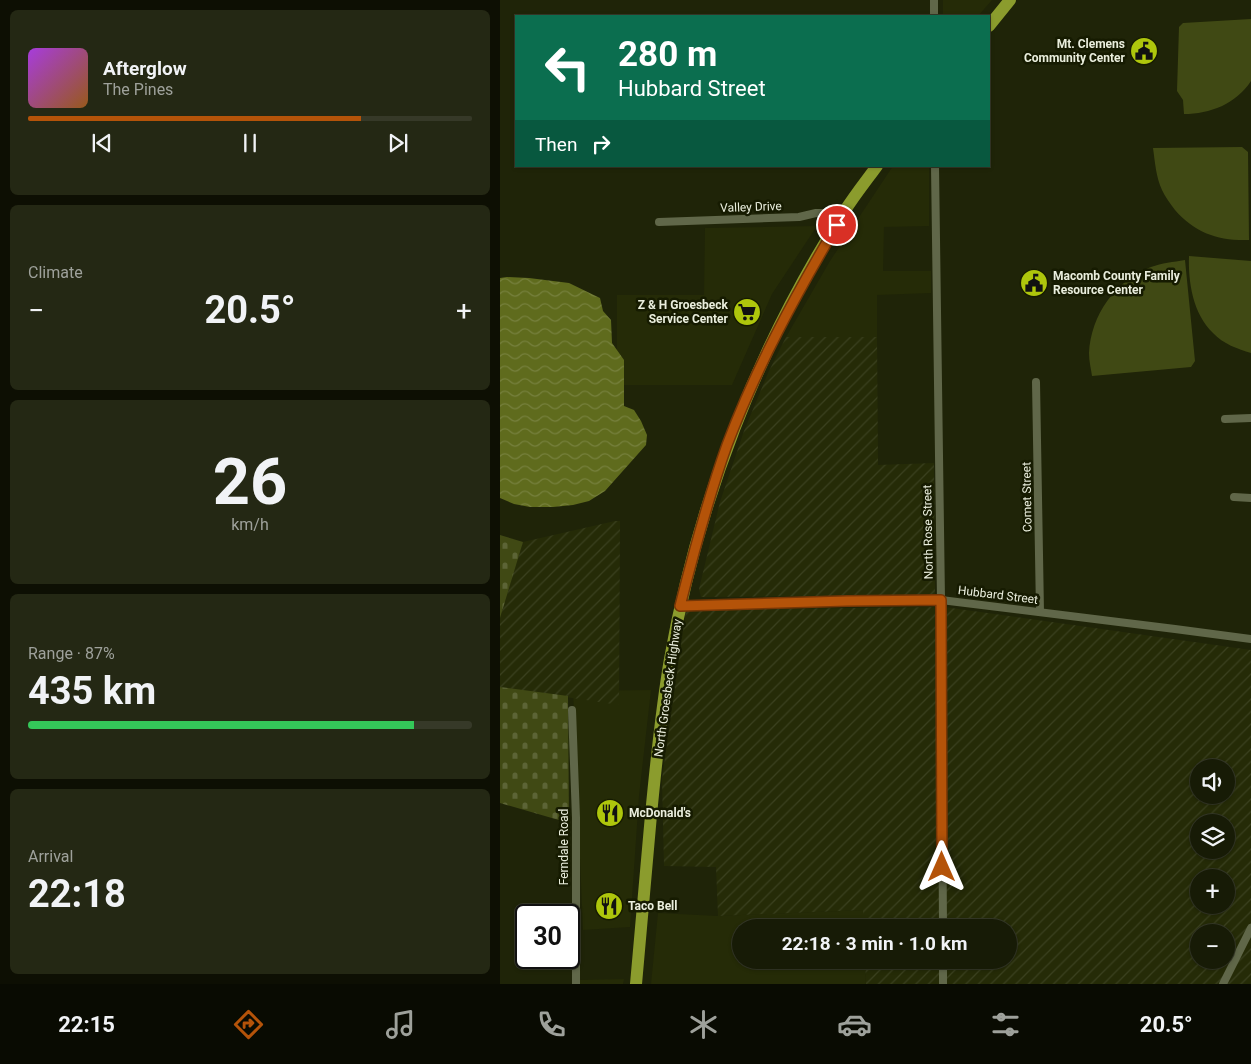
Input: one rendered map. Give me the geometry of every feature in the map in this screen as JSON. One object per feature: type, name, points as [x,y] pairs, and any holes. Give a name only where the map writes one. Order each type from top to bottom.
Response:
[{"type":"main road","points":[[990,25],[1010,0]]},
{"type":"main road","name":"North Groesbeck Highway","points":[[636,984],[661,719],[680,606],[696,541],[728,445],[758,370],[816,260],[844,213],[876,167]]},
{"type":"street","points":[[934,0],[934,15]]},
{"type":"street","name":"North Rose Street","points":[[935,167],[943,919]]},
{"type":"street","name":"Valley Drive","points":[[659,222],[799,217],[816,213],[844,213]]},
{"type":"street","name":"Comet Street","points":[[1036,382],[1040,612]]},
{"type":"street","points":[[1226,419],[1251,418]]},
{"type":"street","points":[[1234,497],[1251,498]]},
{"type":"street","name":"Hubbard Street","points":[[680,606],[941,600],[1251,639]]},
{"type":"street","name":"Ferndale Road","points":[[572,710],[576,818],[576,984]]},
{"type":"street","points":[[1223,984],[1251,928]]},
{"type":"street","points":[[943,969],[943,984]]},
{"type":"shaded area","points":[[943,0],[992,0],[979,15],[943,15]]},
{"type":"shaded area","points":[[892,167],[929,167],[929,226],[884,227],[883,271],[931,271],[931,293],[877,295],[877,337],[786,337],[830,261]]},
{"type":"shaded area","points":[[817,226],[772,294],[732,385],[617,385],[617,295],[704,295],[705,228]]},
{"type":"shaded area","points":[[786,337],[877,337],[878,465],[934,463],[935,595],[701,597],[699,589],[720,502],[744,431],[768,373]]},
{"type":"shaded area","points":[[620,521],[619,705],[500,687],[500,618],[523,542]]},
{"type":"shaded area","points":[[944,607],[1251,650],[1251,984],[866,984],[865,969],[1017,969],[1017,919],[864,919],[863,910],[718,916],[716,867],[664,866],[662,779],[686,610]]},
{"type":"shaded area","points":[[651,690],[639,796],[630,927],[583,930],[573,691]]},
{"type":"shaded area","points":[[864,910],[864,919],[732,919],[732,969],[865,969],[866,984],[651,984],[658,913],[718,916]]},
{"type":"shaded area","points":[[624,979],[623,984],[580,984],[580,980]]},
{"type":"green space","points":[[1251,19],[1251,81],[1238,96],[1222,106],[1194,114],[1184,114],[1183,100],[1177,91],[1179,27],[1183,23]]},
{"type":"green space","points":[[1242,147],[1248,152],[1249,240],[1217,237],[1199,230],[1183,218],[1166,198],[1158,180],[1153,148]]},
{"type":"green space","points":[[1189,256],[1251,261],[1251,353],[1226,343],[1217,337],[1206,325],[1193,297]]},
{"type":"green space","points":[[1185,260],[1195,361],[1191,367],[1092,376],[1089,356],[1091,339],[1094,326],[1107,301],[1116,290],[1138,273],[1151,267]]},
{"type":"green space","points":[[500,535],[523,542],[500,618]]},
{"type":"green space","points":[[500,687],[568,696],[569,823],[500,803]]},
{"type":"water","points":[[507,277],[569,283],[600,298],[603,311],[611,320],[612,343],[624,360],[624,406],[634,410],[641,421],[647,435],[646,445],[605,491],[589,501],[573,505],[530,507],[514,504],[500,498],[500,278]]},
{"type":"place","name":"Mt. Clemens Community Center","points":[[1144,51]]},
{"type":"place","name":"Macomb County Family Resource Center","points":[[1034,283]]},
{"type":"place","name":"Z & H Groesbeck Service Center","points":[[747,312]]},
{"type":"place","name":"McDonald's","points":[[610,813]]},
{"type":"place","name":"Taco Bell","points":[[609,906]]},
{"type":"route","points":[[837,225],[795,297],[758,370],[713,487],[696,541],[680,606],[941,600],[942,867]]}]
